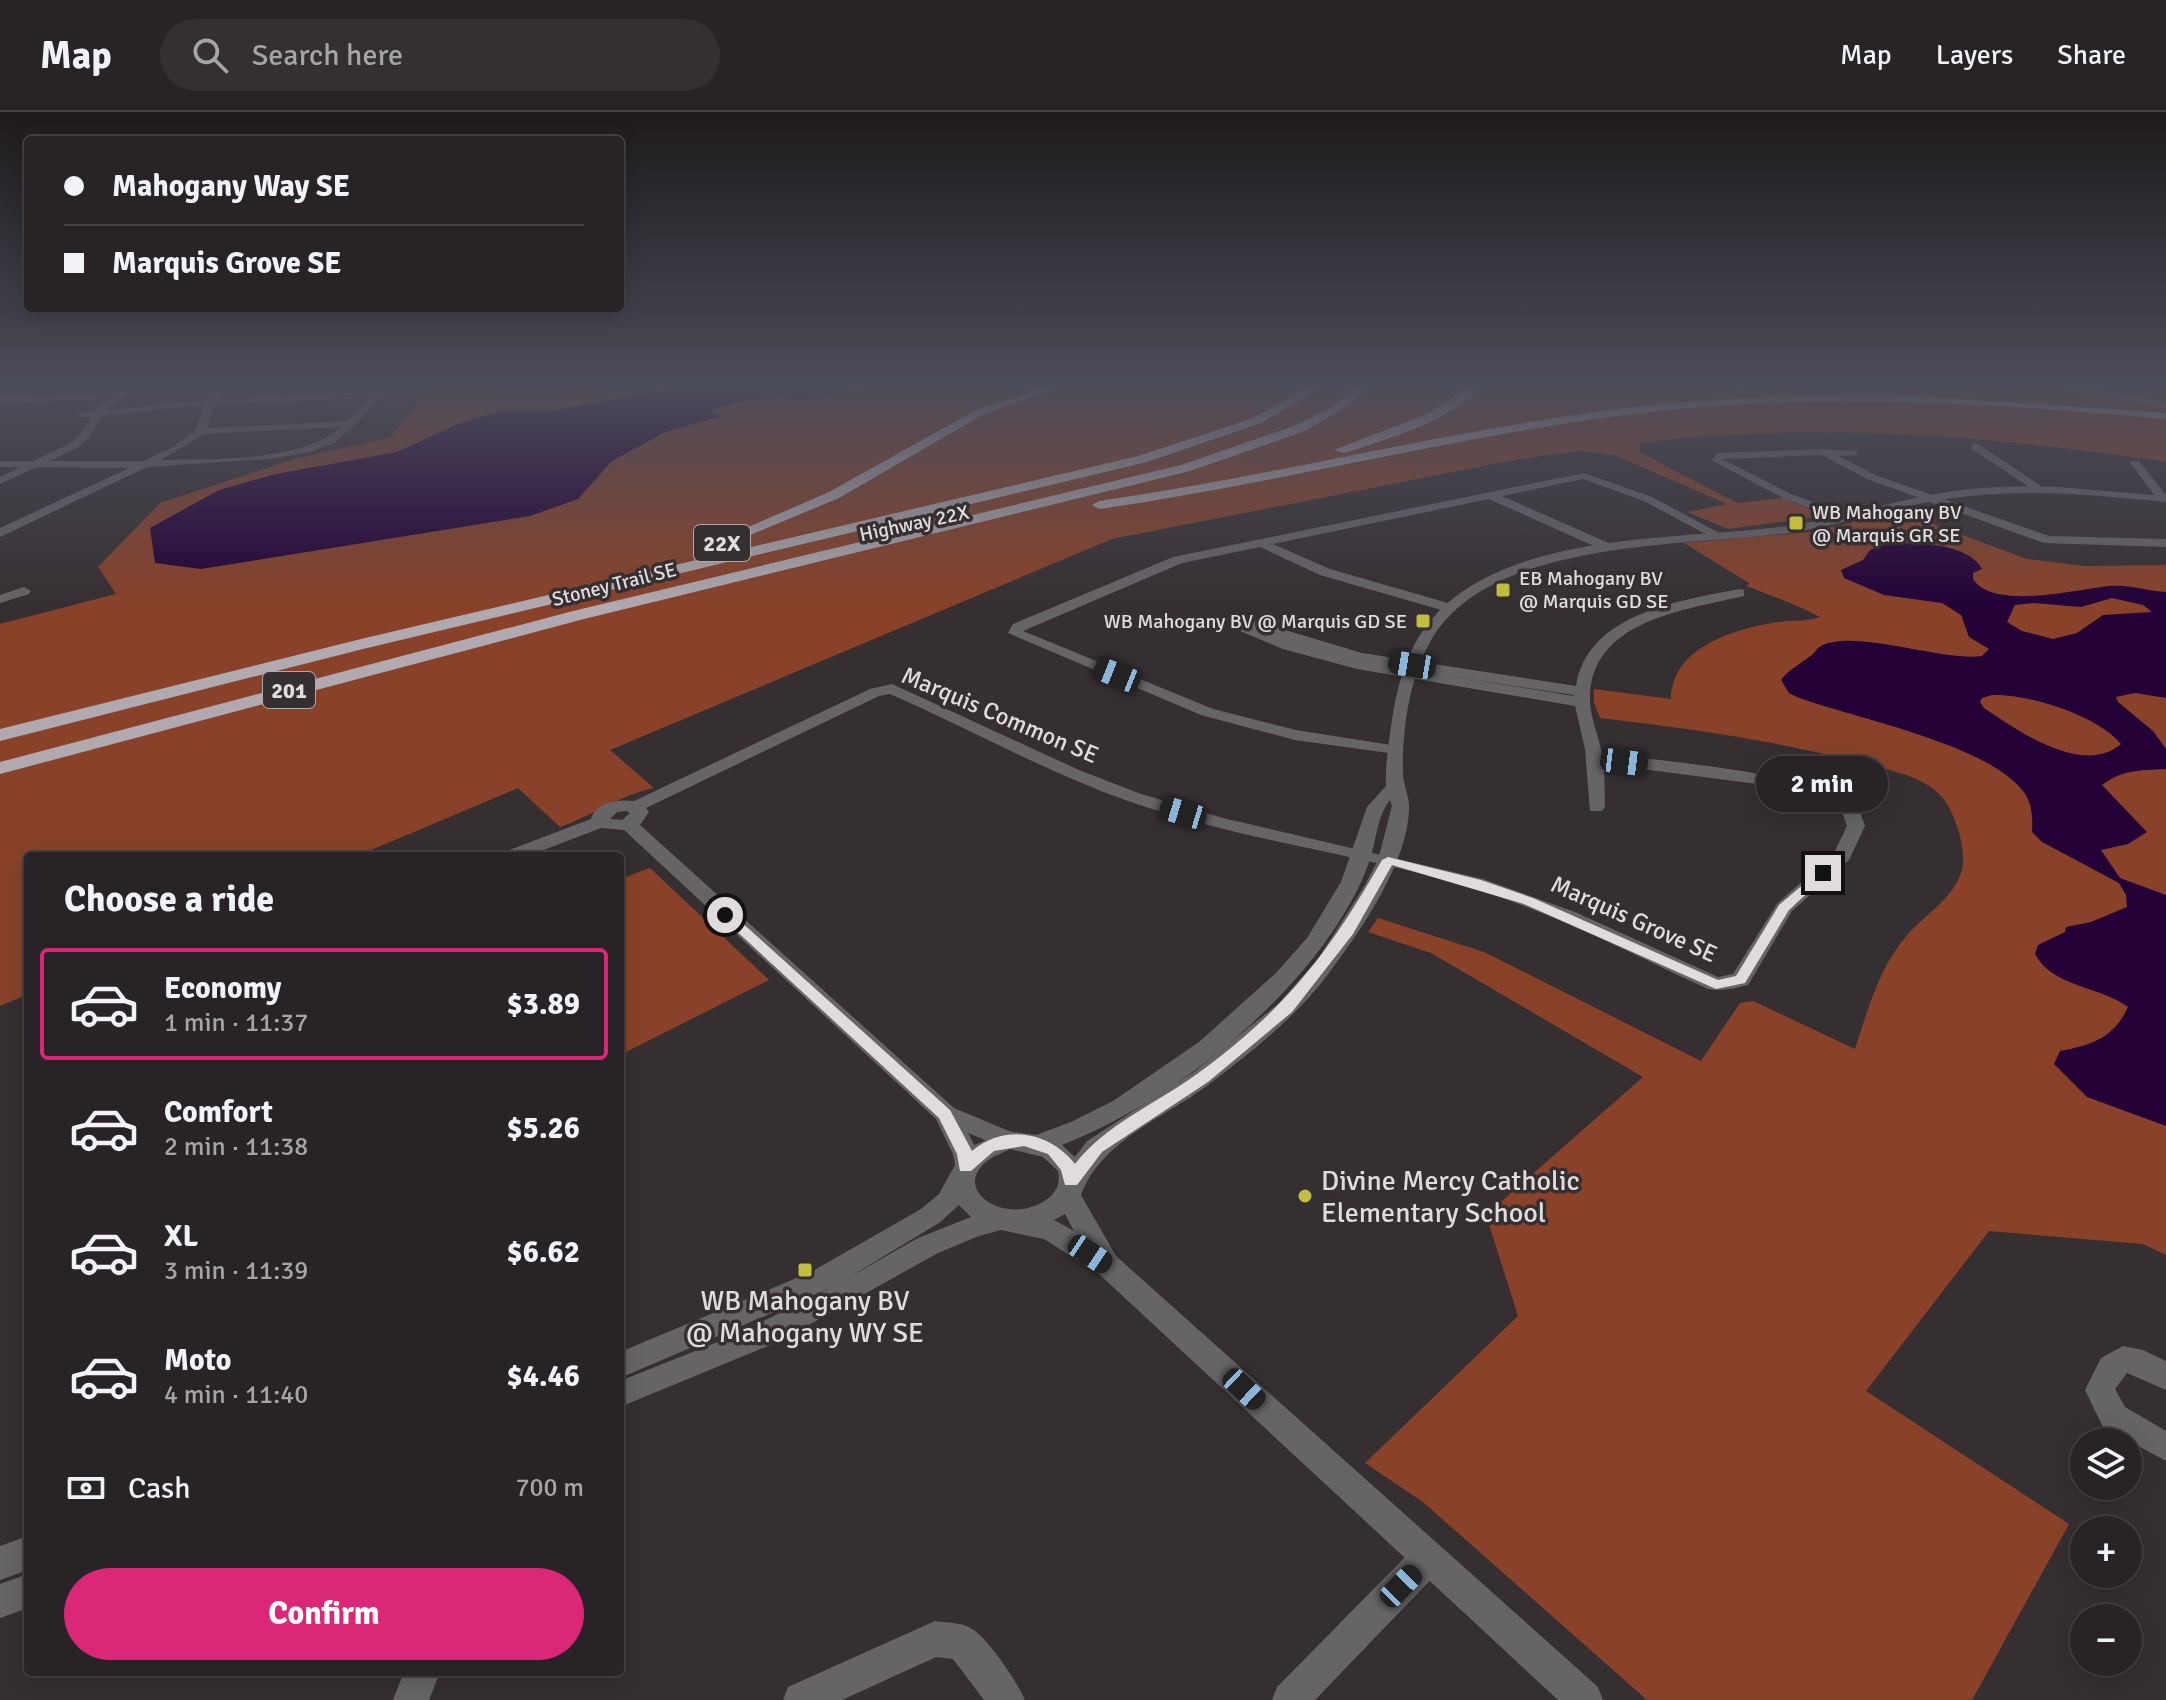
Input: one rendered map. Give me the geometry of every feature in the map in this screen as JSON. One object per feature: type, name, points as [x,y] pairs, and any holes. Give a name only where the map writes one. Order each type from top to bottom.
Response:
[{"type":"highway","name":"Highway 22X","points":[[361,644],[423,624],[617,575],[748,534],[834,495],[897,459]]},
{"type":"highway","name":"Stoney Trail SE","points":[[0,735],[361,644],[1142,459]]},
{"type":"highway","name":"Stoney Trail SE","points":[[0,768],[579,615],[1185,468],[1211,459]]},
{"type":"highway","name":"Highway 22X","points":[[579,615],[655,602],[948,535],[1306,459]]},
{"type":"highway","points":[[1099,505],[1357,459]]},
{"type":"street","points":[[0,474],[33,459]]},
{"type":"street","points":[[0,481],[47,459]]},
{"type":"street","points":[[0,533],[158,459]]},
{"type":"street","points":[[0,464],[207,459]]},
{"type":"street","points":[[1716,459],[1787,496],[1847,519]]},
{"type":"street","points":[[1837,459],[1871,477],[2048,540],[2166,543]]},
{"type":"street","points":[[1994,459],[2041,490]]},
{"type":"street","points":[[2135,463],[2164,499]]},
{"type":"street","points":[[1397,751],[1295,735],[1207,712],[1015,633],[1018,627],[1154,567],[1259,542],[1590,476],[1673,510],[1717,535]]},
{"type":"street","points":[[624,1392],[816,1310],[948,1236],[1048,1213],[1096,1148],[1202,1078],[1287,1008],[1346,934],[1388,860],[1401,806],[1392,790],[1410,669],[1424,637],[1450,608],[1475,591],[1519,571],[1607,547],[1786,529],[1974,492],[2041,490],[2164,499]]},
{"type":"street","points":[[1489,495],[1607,547]]},
{"type":"street","points":[[1379,517],[1399,526]]},
{"type":"street","points":[[1259,542],[1338,576],[1450,608]]},
{"type":"street","points":[[0,599],[24,591]]},
{"type":"street","points":[[1596,807],[1595,758],[1582,697],[1584,675],[1594,657],[1605,642],[1625,627],[1672,607],[1739,593]]},
{"type":"street","points":[[1410,669],[1336,651],[1255,625],[1240,628],[1305,652],[1582,697]]},
{"type":"street","name":"Marquis Common SE","points":[[632,815],[875,692],[892,689],[1065,771],[1136,798],[1254,832],[1362,854]]},
{"type":"street","name":"Marquis Grove SE","points":[[1362,854],[1476,883],[1529,901],[1716,984],[1728,985],[1740,980],[1784,908],[1842,856],[1856,826],[1849,806],[1829,797],[1713,772],[1595,758]]},
{"type":"street","points":[[945,1114],[1007,1140],[1042,1143],[1064,1137],[1131,1101],[1264,999],[1326,927],[1348,888],[1378,803],[1392,790]]},
{"type":"street","points":[[522,852],[601,822],[609,826],[632,815],[945,1114],[966,1154],[964,1173],[967,1201],[975,1209],[1008,1221],[1051,1230],[1109,1266],[1585,1700]]},
{"type":"street","points":[[624,1363],[821,1280],[930,1216],[948,1201],[975,1154],[1007,1140]]},
{"type":"street","points":[[1042,1143],[1063,1158],[1069,1187],[1109,1266]]},
{"type":"street","points":[[2166,1377],[2143,1363],[2123,1359],[2111,1367],[2100,1390],[2114,1417],[2166,1447]]},
{"type":"street","points":[[0,1563],[24,1554]]},
{"type":"street","points":[[1290,1700],[1428,1558]]},
{"type":"street","points":[[0,1601],[24,1592]]},
{"type":"street","points":[[801,1700],[935,1639],[962,1642],[1007,1700]]},
{"type":"street","points":[[411,1700],[420,1676]]},
{"type":"shaded area","points":[[294,459],[1518,459],[1112,539],[610,750],[654,788],[560,827],[518,788],[366,852],[24,852],[24,996],[0,1006],[0,624],[116,594],[98,567],[160,503]]},
{"type":"shaded area","points":[[358,459],[615,459],[578,499],[530,516],[201,569],[155,563],[150,528],[219,490],[276,474]]},
{"type":"shaded area","points":[[1623,459],[1653,459],[1737,503],[1783,498],[1825,516],[1728,529],[1687,512],[1727,504]]},
{"type":"shaded area","points":[[1901,512],[2027,559],[2084,566],[2166,565],[2166,1255],[2143,1244],[1989,1231],[1866,1391],[2069,1524],[1972,1700],[1647,1700],[1423,1502],[1365,1463],[1518,1316],[1486,1215],[1643,1077],[1431,953],[1368,932],[1378,918],[1484,952],[1701,1061],[1740,1003],[1753,1001],[1855,1049],[1889,960],[1908,934],[1953,889],[1962,870],[1961,842],[1955,821],[1941,796],[1923,782],[1901,773],[1825,754],[1761,741],[1600,718],[1594,703],[1594,689],[1671,699],[1674,681],[1682,666],[1708,644],[1761,625],[1820,617],[1747,586],[1749,583],[1684,543],[1809,532]]},
{"type":"shaded area","points":[[1897,543],[1938,546],[1965,553],[1982,569],[1973,573],[1973,579],[1984,589],[1999,594],[2037,596],[2117,586],[2166,592],[2166,698],[2135,693],[2116,697],[2153,731],[2166,749],[2166,769],[2125,773],[2102,785],[2147,832],[2128,844],[2101,850],[2120,878],[2166,895],[2166,1126],[2087,1097],[2054,1064],[2060,1051],[2092,1043],[2109,1033],[2128,1007],[2053,973],[2035,954],[2038,945],[2065,932],[2066,927],[2091,922],[2127,907],[2126,895],[2119,883],[2042,842],[2032,832],[2031,810],[2023,791],[2005,774],[1981,759],[1918,734],[1797,697],[1789,693],[1781,680],[1818,648],[1832,642],[1872,642],[1965,656],[1982,656],[1989,649],[1969,637],[1961,615],[1942,603],[1884,595],[1844,578],[1841,570],[1863,560],[1870,550]],"holes":[[[2112,598],[2143,605],[2152,612],[2103,615],[2077,633],[2053,639],[2022,631],[2007,622],[2015,605],[2034,603],[2081,607]],[[1992,695],[2024,698],[2061,708],[2096,724],[2121,744],[2105,753],[2088,755],[2050,747],[1984,708],[1980,702],[1982,698]]]},
{"type":"shaded area","points":[[650,868],[769,980],[624,1053],[624,878]]},
{"type":"place","name":"WB Mahogany BV @ Marquis GR SE","points":[[1796,523]]},
{"type":"place","name":"EB Mahogany BV @ Marquis GD SE","points":[[1503,590]]},
{"type":"place","name":"WB Mahogany BV @ Marquis GD SE","points":[[1423,621]]},
{"type":"place","name":"Divine Mercy Catholic Elementary School","points":[[1305,1196]]},
{"type":"place","name":"WB Mahogany BV @ Mahogany WY SE","points":[[805,1270]]},
{"type":"route","points":[[725,915],[945,1114],[966,1154],[966,1166],[975,1154],[990,1145],[1007,1140],[1025,1140],[1054,1149],[1069,1169],[1071,1181],[1086,1157],[1096,1148],[1202,1078],[1287,1008],[1326,963],[1346,934],[1388,860],[1476,883],[1529,901],[1716,984],[1728,985],[1740,980],[1784,908],[1823,873]]}]
